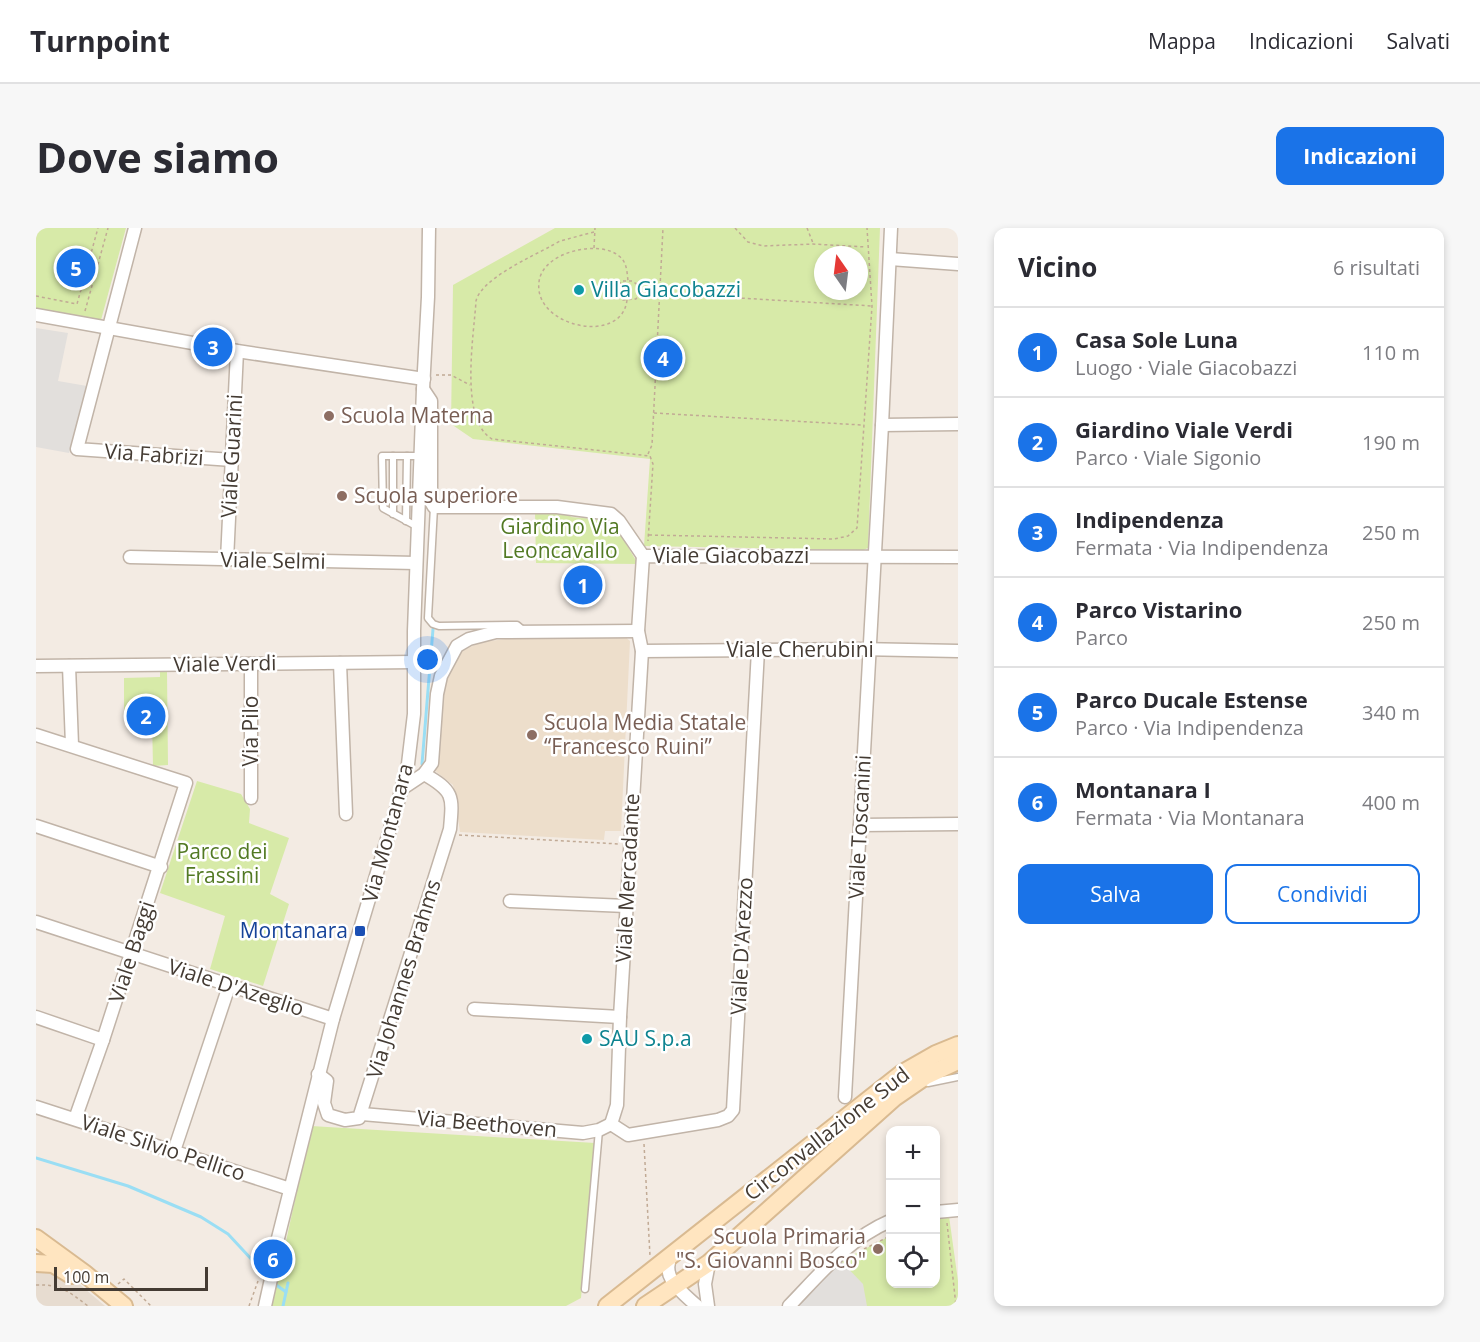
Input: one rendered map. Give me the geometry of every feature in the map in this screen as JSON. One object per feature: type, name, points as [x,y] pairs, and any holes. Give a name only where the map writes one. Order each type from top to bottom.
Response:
[{"type":"main road","name":"Circonvallazione Sud","points":[[607,1306],[901,1074],[936,1054],[958,1045]]},
{"type":"main road","name":"Circonvallazione Sud","points":[[645,1306],[709,1263],[894,1098],[958,1061]]},
{"type":"main road","points":[[36,1238],[124,1306]]},
{"type":"main road","points":[[36,1263],[53,1264],[93,1288],[110,1306]]},
{"type":"street","points":[[108,328],[135,228]]},
{"type":"street","name":"Via Montanara","points":[[266,1306],[271,1279],[269,1274],[318,1074],[403,788],[408,764],[414,714],[416,563],[429,228]]},
{"type":"street","points":[[874,556],[891,228]]},
{"type":"street","points":[[890,259],[958,264]]},
{"type":"street","points":[[36,315],[423,384],[431,401],[431,502],[434,507],[557,507],[610,514],[645,550]]},
{"type":"street","name":"Via Fabrizi","points":[[108,328],[77,449],[232,460]]},
{"type":"street","name":"Viale Guarini","points":[[227,560],[237,351]]},
{"type":"street","points":[[882,424],[958,424]]},
{"type":"street","name":"Viale Giacobazzi","points":[[638,632],[645,550],[958,557]]},
{"type":"street","name":"Viale Toscanini","points":[[845,1097],[874,556]]},
{"type":"street","name":"Viale Selmi","points":[[130,557],[416,563]]},
{"type":"street","points":[[403,788],[424,774],[432,763],[437,694],[441,676],[457,646],[469,639],[496,632],[638,632]]},
{"type":"street","name":"Viale Mercadante","points":[[611,1124],[617,1105],[626,906],[642,651],[638,632]]},
{"type":"street","name":"Viale Cherubini","points":[[642,651],[868,649],[958,651]]},
{"type":"street","name":"Viale D'Arezzo","points":[[611,1124],[628,1135],[718,1120],[728,1116],[733,1110],[758,650]]},
{"type":"street","name":"Viale Verdi","points":[[36,666],[414,662]]},
{"type":"street","points":[[340,663],[346,814]]},
{"type":"street","name":"Via Pilo","points":[[251,664],[251,798]]},
{"type":"street","points":[[36,735],[72,745],[69,666]]},
{"type":"street","name":"Viale Baggi","points":[[72,745],[186,783],[104,1040],[75,1119]]},
{"type":"street","name":"Via Johannes Brahms","points":[[362,1114],[449,834],[452,803],[449,793],[444,785],[424,774]]},
{"type":"street","points":[[860,825],[958,824]]},
{"type":"street","points":[[36,826],[160,867]]},
{"type":"street","points":[[510,901],[626,906]]},
{"type":"street","name":"Viale D'Azeglio","points":[[36,921],[333,1019]]},
{"type":"street","points":[[174,1151],[229,986]]},
{"type":"street","points":[[474,1009],[620,1017]]},
{"type":"street","points":[[36,1017],[104,1040]]},
{"type":"street","points":[[318,1074],[327,1081],[324,1104],[331,1117],[350,1121],[359,1118],[362,1114]]},
{"type":"street","name":"Viale Silvio Pellico","points":[[36,1107],[290,1189]]},
{"type":"street","name":"Via Beethoven","points":[[362,1114],[583,1133],[599,1130],[611,1124]]},
{"type":"street","points":[[941,1214],[958,1210]]},
{"type":"street","points":[[789,1306],[829,1264],[860,1236],[886,1223]]},
{"type":"street","points":[[672,1254],[668,1275],[676,1287],[697,1306]]},
{"type":"street","points":[[708,1306],[705,1284],[709,1263]]},
{"type":"street","name":"Via Montanara","points":[[258,1306],[265,1277],[269,1274]]},
{"type":"lane","points":[[418,527],[383,508],[382,456],[421,456]]},
{"type":"lane","points":[[393,456],[393,514]]},
{"type":"lane","points":[[406,521],[407,456]]},
{"type":"lane","points":[[434,507],[428,618],[433,624],[439,626],[517,625],[524,631]]},
{"type":"lane","points":[[910,1087],[958,1077]]},
{"type":"lane","points":[[585,1289],[599,1130]]},
{"type":"path","points":[[36,296],[77,304],[98,228]]},
{"type":"path","points":[[85,312],[108,228]]},
{"type":"path","points":[[594,249],[595,228]]},
{"type":"path","points":[[646,455],[652,445],[663,228]]},
{"type":"path","points":[[735,228],[748,242],[763,246],[813,244],[840,246]]},
{"type":"path","points":[[807,228],[813,244]]},
{"type":"path","points":[[867,228],[867,246]]},
{"type":"path","points":[[594,232],[560,241],[490,282],[480,291],[476,301],[471,386],[473,413],[481,429],[492,439],[650,456],[653,464],[645,550]]},
{"type":"path","points":[[627,300],[622,316],[607,326],[600,326],[568,322],[558,318],[545,307],[539,290],[540,274],[544,268],[558,256],[586,249],[615,253],[627,269],[628,281]]},
{"type":"path","points":[[648,535],[834,538],[848,536],[857,528],[872,306],[868,260]]},
{"type":"path","points":[[628,281],[636,283],[640,292],[636,298],[627,300],[619,299],[614,291],[620,282],[628,281]]},
{"type":"path","points":[[640,292],[872,306]]},
{"type":"path","points":[[423,384],[433,375],[451,375],[471,386]]},
{"type":"path","points":[[654,413],[863,425]]},
{"type":"path","points":[[449,834],[630,845]]},
{"type":"path","points":[[641,1133],[644,1142],[650,1257],[653,1269]]},
{"type":"path","points":[[941,1214],[956,1306]]},
{"type":"path","points":[[115,1286],[124,1279],[151,1306]]},
{"type":"path","points":[[36,1286],[51,1284],[66,1289],[88,1306]]},
{"type":"shaded area","points":[[36,328],[68,333],[58,381],[87,386],[69,453],[36,447]]},
{"type":"shaded area","name":"Scuola Media Statale “Francesco Ruini”","points":[[623,635],[630,641],[621,831],[605,831],[604,840],[460,832],[453,785],[434,770],[446,677],[460,652],[481,642],[514,638]]},
{"type":"shaded area","points":[[36,1258],[59,1267],[105,1306],[36,1306]]},
{"type":"shaded area","points":[[841,1261],[863,1284],[867,1306],[794,1306]]},
{"type":"green space","points":[[36,228],[126,228],[101,320],[36,309]]},
{"type":"green space","points":[[555,228],[880,228],[868,548],[863,550],[644,546],[650,459],[473,439],[451,424],[453,285]]},
{"type":"green space","name":"Giardino Via Leoncavallo","points":[[535,512],[567,512],[571,517],[605,520],[615,525],[638,564],[536,563]]},
{"type":"green space","points":[[160,672],[167,672],[168,765],[153,766],[152,720],[124,721],[124,678],[160,677]]},
{"type":"green space","name":"Parco dei Frassini","points":[[197,781],[241,794],[250,809],[249,823],[289,838],[270,894],[289,904],[263,986],[210,969],[225,916],[160,893]]},
{"type":"green space","points":[[311,1126],[595,1143],[581,1298],[566,1306],[272,1306]]},
{"type":"green space","points":[[949,1216],[958,1281],[958,1306],[787,1306],[841,1261],[886,1238],[886,1288],[940,1288],[940,1217]]},
{"type":"waterway","points":[[422,764],[433,629]]},
{"type":"waterway","points":[[36,1158],[128,1186],[201,1217],[228,1234],[254,1262]]},
{"type":"waterway","points":[[283,1306],[288,1283]]},
{"type":"waterway","points":[[275,1284],[286,1292]]},
{"type":"place","name":"Parco Ducale Estense","points":[[76,268]]},
{"type":"place","name":"Villa Giacobazzi","points":[[579,290]]},
{"type":"place","name":"Indipendenza","points":[[213,347]]},
{"type":"place","name":"Parco Vistarino","points":[[663,358]]},
{"type":"place","name":"Scuola Materna","points":[[329,416]]},
{"type":"place","name":"Scuola superiore","points":[[342,496]]},
{"type":"place","name":"Casa Sole Luna","points":[[583,585]]},
{"type":"place","name":"Giardino Viale Verdi","points":[[146,716]]},
{"type":"place","name":"Scuola Media Statale “Francesco Ruini”","points":[[532,735]]},
{"type":"place","name":"Montanara","points":[[360,931]]},
{"type":"place","name":"SAU S.p.a","points":[[587,1039]]},
{"type":"place","name":"Scuola Primaria \"S. Giovanni Bosco\"","points":[[878,1249]]},
{"type":"place","name":"Montanara I","points":[[273,1259]]}]
